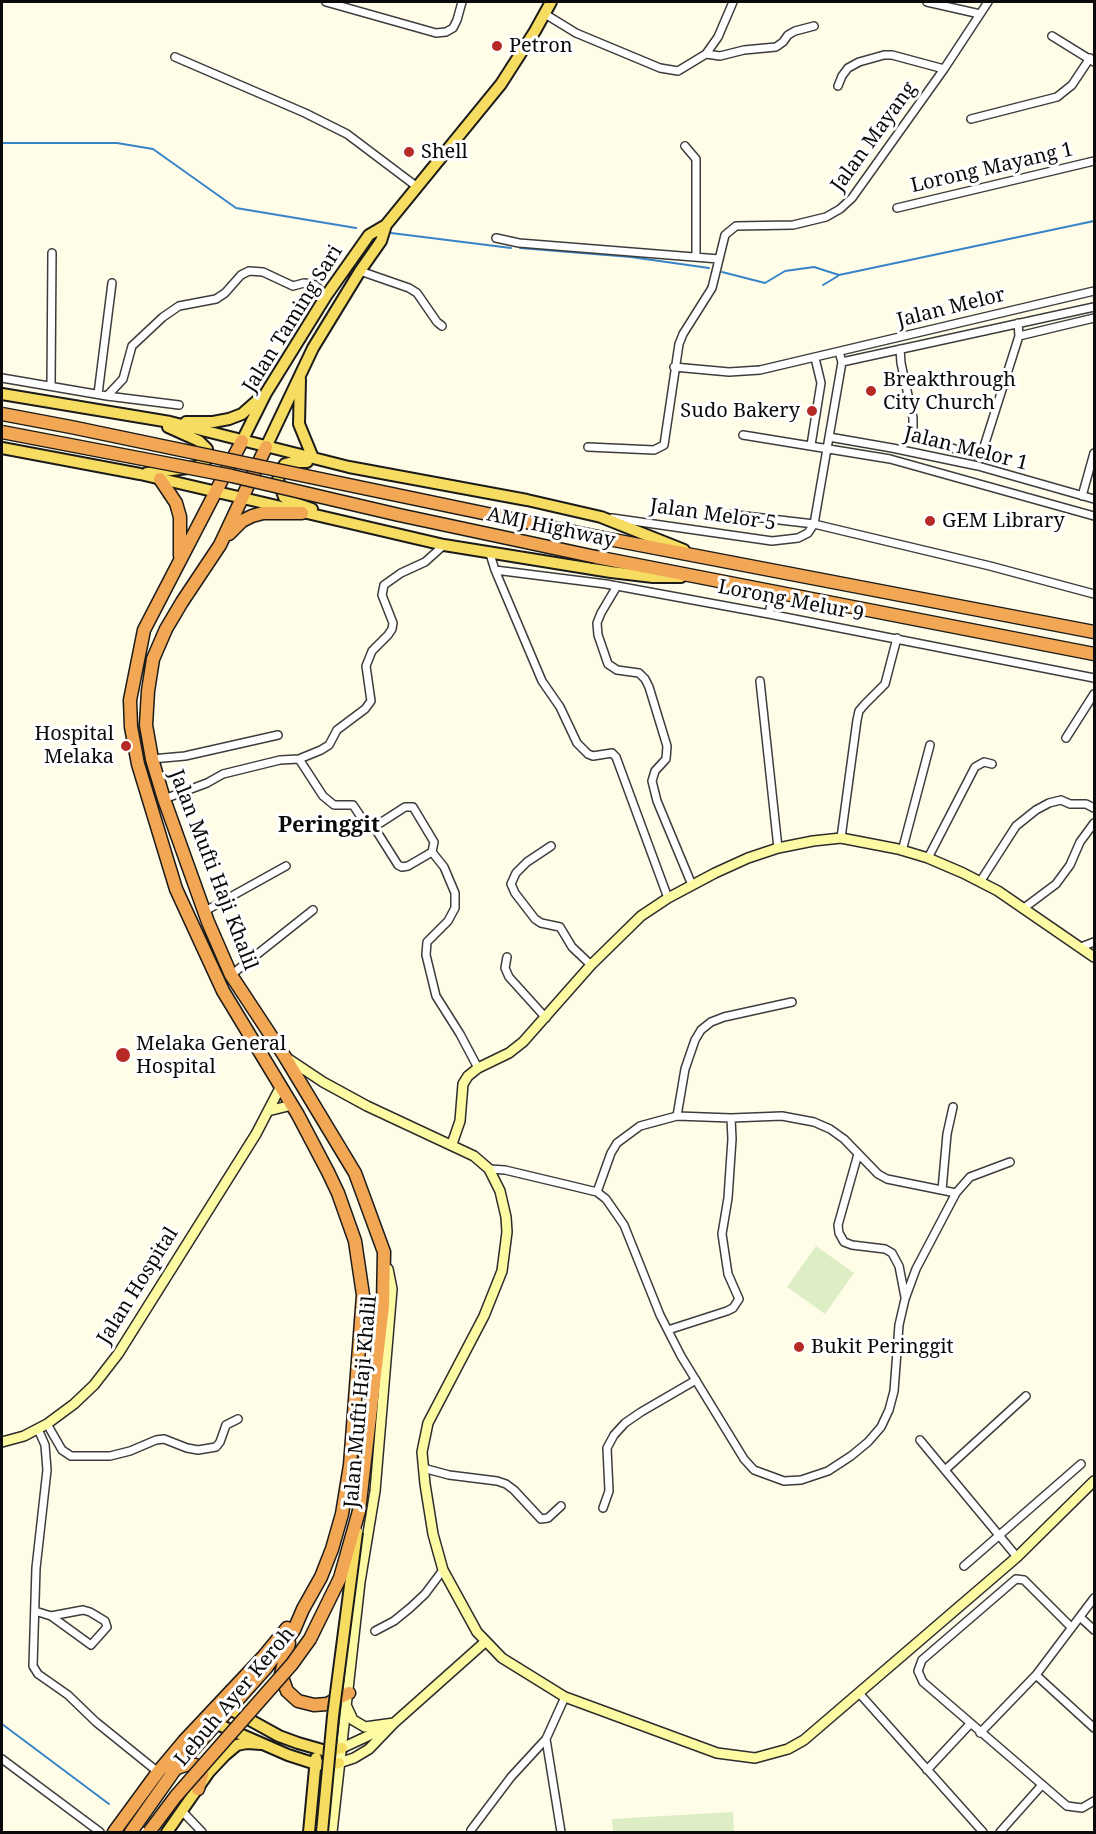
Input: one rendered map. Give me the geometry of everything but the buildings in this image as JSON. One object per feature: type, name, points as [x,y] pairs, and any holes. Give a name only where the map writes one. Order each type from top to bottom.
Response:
[{"type":"highway","name":"AMJ Highway","points":[[2,414],[71,426],[709,560],[1095,632]]},
{"type":"highway","name":"AMJ Highway","points":[[2,432],[232,476],[399,515],[693,577],[1095,654]]},
{"type":"highway","name":"Jalan Mufti Haji Khalil","points":[[242,441],[144,630],[130,700],[134,746],[153,816],[177,889],[224,991],[292,1105],[338,1193],[355,1240],[363,1295],[350,1465],[342,1515],[332,1549],[321,1576],[303,1609]]},
{"type":"highway","name":"Jalan Mufti Haji Khalil","points":[[266,447],[220,545],[166,629],[153,659],[146,725],[152,759],[164,799],[231,975],[285,1057],[355,1173],[384,1252]]},
{"type":"highway","points":[[160,479],[176,503],[180,517],[180,557]]},
{"type":"highway","points":[[220,545],[236,526],[252,516],[263,513],[302,513]]},
{"type":"highway","name":"Lebuh Ayer Keroh","points":[[150,1833],[176,1796],[292,1664],[310,1639],[340,1578],[359,1511],[383,1306],[384,1252]]},
{"type":"highway","points":[[303,1609],[281,1674],[287,1691],[298,1701],[314,1706],[348,1700]]},
{"type":"highway","name":"Lebuh Ayer Keroh","points":[[114,1833],[158,1772],[184,1741],[263,1657],[303,1609]]},
{"type":"highway","points":[[131,1833],[174,1771],[266,1668],[294,1630]]},
{"type":"highway","points":[[174,1771],[185,1765],[195,1765],[202,1775],[198,1789]]},
{"type":"main road","name":"Jalan Taming Sari","points":[[266,447],[300,373],[381,241],[386,225],[501,84],[551,2]]},
{"type":"main road","name":"Jalan Taming Sari","points":[[242,441],[266,393],[326,296],[369,235],[386,225]]},
{"type":"main road","points":[[300,373],[299,424],[313,458]]},
{"type":"main road","points":[[170,422],[213,422],[229,419],[242,414],[266,393]]},
{"type":"main road","points":[[2,394],[170,422],[349,467],[527,500],[601,517],[709,560]]},
{"type":"main road","points":[[140,474],[196,467],[202,465],[208,458],[207,449],[199,441],[152,419]]},
{"type":"main road","points":[[2,448],[140,474],[302,513],[490,554],[653,577],[693,577]]},
{"type":"main road","points":[[349,467],[293,462],[285,464],[278,480],[284,497],[292,502],[360,526]]},
{"type":"main road","points":[[322,1833],[333,1716],[359,1511]]},
{"type":"main road","points":[[230,1710],[279,1736],[317,1749],[326,1751],[342,1748]]},
{"type":"main road","points":[[217,1724],[261,1744],[316,1764],[339,1763]]},
{"type":"main road","points":[[167,1833],[225,1755],[237,1745],[261,1744]]},
{"type":"main road","points":[[309,1833],[317,1749]]},
{"type":"street","points":[[326,2],[436,33],[446,32],[453,28],[462,2]]},
{"type":"street","points":[[545,14],[576,33],[660,68],[678,70],[706,54],[718,37],[733,2]]},
{"type":"street","points":[[927,2],[980,14]]},
{"type":"street","name":"Jalan Mayang","points":[[588,447],[654,450],[664,445],[674,367],[682,334],[712,288],[725,235],[736,226],[793,225],[826,217],[840,209],[852,198],[944,69],[988,2]]},
{"type":"street","points":[[706,54],[720,56],[744,50],[776,47],[795,31],[814,26]]},
{"type":"street","points":[[971,119],[1057,97],[1072,85],[1092,60],[1052,36]]},
{"type":"street","points":[[838,86],[848,68],[884,55],[892,55],[944,69]]},
{"type":"street","points":[[175,57],[305,113],[346,134],[416,186]]},
{"type":"street","points":[[685,146],[696,159],[696,257]]},
{"type":"street","name":"Lorong Mayang 1","points":[[897,208],[1095,161]]},
{"type":"street","points":[[496,238],[519,243],[719,259]]},
{"type":"street","points":[[51,385],[52,253]]},
{"type":"street","points":[[107,396],[123,379],[132,346],[163,317],[179,306],[216,299],[249,271],[263,272],[293,286],[315,285],[326,296]]},
{"type":"street","points":[[360,272],[410,288],[417,293],[442,326]]},
{"type":"street","points":[[98,394],[112,283]]},
{"type":"street","name":"Jalan Melor","points":[[674,367],[745,372],[816,358],[1095,291]]},
{"type":"street","name":"Jalan Melor","points":[[842,362],[1095,307]]},
{"type":"street","points":[[1019,336],[1095,318]]},
{"type":"street","points":[[964,322],[967,334]]},
{"type":"street","points":[[978,466],[1019,336],[1018,323]]},
{"type":"street","points":[[900,349],[911,406],[913,436],[981,457]]},
{"type":"street","points":[[814,524],[842,362],[839,352]]},
{"type":"street","points":[[811,445],[821,382],[816,358]]},
{"type":"street","points":[[2,378],[107,396],[179,405]]},
{"type":"street","points":[[743,435],[890,459],[1095,516]]},
{"type":"street","name":"Jalan Melor 1","points":[[829,437],[892,447],[978,466],[1095,499]]},
{"type":"street","points":[[1082,495],[1095,453]]},
{"type":"street","points":[[1010,492],[1014,478]]},
{"type":"street","points":[[728,514],[814,524],[1095,594]]},
{"type":"street","name":"Jalan Melor 5","points":[[601,517],[772,541],[798,538],[808,533],[814,524]]},
{"type":"street","points":[[164,799],[207,783],[223,774],[280,760],[299,759],[328,745],[337,730],[365,709],[371,701],[366,666],[372,651],[388,635],[393,623],[382,595],[384,585],[401,573],[425,562],[444,545]]},
{"type":"street","points":[[490,554],[542,681],[556,700],[582,749],[593,756],[612,753],[616,757],[668,898]]},
{"type":"street","name":"Lorong Melur 9","points":[[495,570],[606,584],[897,638],[1095,678]]},
{"type":"street","points":[[606,584],[610,572]]},
{"type":"street","points":[[617,586],[601,613],[597,624],[598,635],[608,664],[617,670],[639,673],[649,687],[667,746],[666,759],[655,771],[652,780],[657,801],[692,885]]},
{"type":"street","points":[[769,614],[773,593]]},
{"type":"street","points":[[841,838],[857,720],[865,704],[885,684],[897,638]]},
{"type":"street","points":[[760,681],[778,848]]},
{"type":"street","points":[[1066,738],[1095,694]]},
{"type":"street","points":[[152,759],[185,756],[278,735]]},
{"type":"street","points":[[902,851],[930,745]]},
{"type":"street","points":[[299,759],[323,796],[334,805],[353,806],[365,823],[374,827],[394,860],[402,867],[408,867],[432,852]]},
{"type":"street","points":[[928,858],[975,767],[984,762],[992,764]]},
{"type":"street","points":[[980,882],[1016,826],[1036,810],[1061,800],[1070,804],[1086,804],[1095,808]]},
{"type":"street","points":[[374,827],[405,807],[413,807],[434,842],[432,852],[449,877],[456,901],[453,914],[427,942],[428,963],[436,996],[478,1068]]},
{"type":"street","points":[[1024,909],[1056,884],[1070,865],[1080,842],[1095,823]]},
{"type":"street","points":[[452,1144],[460,1121],[463,1084],[468,1076],[517,1047],[546,1018],[591,965],[641,916],[692,885],[748,858],[778,848],[841,838],[928,858],[980,882],[1095,957]]},
{"type":"street","points":[[551,846],[527,862],[516,873],[511,884],[535,919],[541,923],[560,927],[572,947],[591,965]]},
{"type":"street","points":[[205,911],[286,866]]},
{"type":"street","points":[[231,975],[313,910]]},
{"type":"street","points":[[1082,947],[1095,942]]},
{"type":"street","points":[[507,957],[505,968],[509,977],[546,1018]]},
{"type":"street","points":[[676,1116],[685,1069],[701,1030],[711,1022],[730,1015],[792,1002]]},
{"type":"street","points":[[285,1057],[323,1082],[367,1106],[474,1156],[489,1170],[500,1191],[507,1232],[504,1259],[494,1294],[484,1316],[431,1416],[423,1445],[423,1468],[433,1534],[443,1570],[468,1618],[485,1642],[502,1658],[565,1697],[717,1753],[754,1758],[769,1755],[804,1740],[1017,1557],[1095,1481]]},
{"type":"street","name":"Jalan Hospital","points":[[2,1442],[24,1436],[43,1427],[74,1404],[94,1385],[118,1354],[256,1134],[281,1086]]},
{"type":"street","points":[[268,1111],[292,1105]]},
{"type":"street","points":[[942,1190],[947,1134],[953,1107]]},
{"type":"street","points":[[597,1192],[617,1143],[640,1126],[676,1116],[731,1118],[782,1116],[814,1122],[837,1134],[873,1170],[886,1179],[956,1193]]},
{"type":"street","points":[[668,1330],[727,1311],[733,1308],[739,1299],[728,1274],[722,1234],[728,1197],[731,1118]]},
{"type":"street","points":[[858,1154],[838,1225],[839,1233],[844,1242],[885,1249],[892,1253],[899,1266],[905,1299]]},
{"type":"street","points":[[489,1170],[506,1170],[597,1192],[612,1207],[624,1225],[668,1330],[744,1459],[754,1470],[784,1481],[801,1480],[828,1470],[851,1456],[881,1427],[890,1410],[894,1391],[899,1325],[905,1299],[916,1269],[956,1193],[970,1178],[1010,1162]]},
{"type":"street","name":"Jalan Mufti Haji Khalil","points":[[332,1833],[360,1582],[375,1491],[389,1335],[392,1289],[384,1252]]},
{"type":"street","points":[[603,1508],[608,1500],[609,1491],[607,1448],[614,1435],[625,1423],[641,1412],[696,1380]]},
{"type":"street","points":[[945,1470],[1026,1396]]},
{"type":"street","points":[[43,1427],[62,1450],[71,1456],[110,1456],[165,1439],[198,1450],[216,1447],[226,1425],[238,1419]]},
{"type":"street","points":[[43,1427],[47,1470],[36,1568],[33,1666],[38,1674],[68,1695],[96,1722],[158,1772]]},
{"type":"street","points":[[920,1440],[1017,1557]]},
{"type":"street","points":[[964,1566],[1081,1464]]},
{"type":"street","points":[[423,1468],[449,1475],[506,1484],[541,1519],[548,1518],[561,1506]]},
{"type":"street","points":[[375,1631],[394,1621],[411,1608],[443,1570]]},
{"type":"street","points":[[1071,1627],[1024,1580],[1016,1579],[922,1660],[918,1671],[923,1682],[1041,1786],[1067,1806],[1082,1808],[1095,1801]]},
{"type":"street","points":[[980,1733],[1036,1675],[1095,1598]]},
{"type":"street","points":[[35,1611],[51,1616],[91,1645],[107,1627],[105,1621],[83,1610],[51,1616]]},
{"type":"street","points":[[1080,1617],[1095,1630]]},
{"type":"street","points":[[339,1763],[354,1758],[369,1749],[394,1723],[485,1642]]},
{"type":"street","points":[[1036,1675],[1095,1728]]},
{"type":"street","points":[[859,1693],[983,1833]]},
{"type":"street","points":[[471,1830],[511,1778],[546,1739],[565,1697]]},
{"type":"street","points":[[348,1700],[349,1713],[358,1724],[365,1727],[394,1723]]},
{"type":"street","points":[[342,1748],[394,1723]]},
{"type":"street","points":[[927,1770],[970,1724]]},
{"type":"street","points":[[546,1739],[561,1833]]},
{"type":"street","points":[[2,1759],[100,1833]]},
{"type":"street","points":[[1000,1833],[1041,1786]]},
{"type":"street","points":[[182,1810],[202,1833]]},
{"type":"green space","points":[[816,1246],[854,1273],[825,1314],[787,1287]]},
{"type":"green space","points":[[733,1812],[734,1832],[613,1832],[612,1819]]},
{"type":"waterway","points":[[2,143],[117,143],[153,149],[236,208],[356,228]]},
{"type":"waterway","points":[[722,272],[765,283],[785,271],[814,267],[839,275],[1094,221]]},
{"type":"waterway","points":[[391,233],[511,248]]},
{"type":"waterway","points":[[520,248],[631,257],[709,268]]},
{"type":"waterway","points":[[823,285],[838,276]]},
{"type":"waterway","points":[[2,1724],[109,1804]]},
{"type":"place","name":"Petron","points":[[497,46]]},
{"type":"place","name":"Shell","points":[[409,152]]},
{"type":"place","name":"Breakthrough City Church","points":[[871,391]]},
{"type":"place","name":"Sudo Bakery","points":[[812,411]]},
{"type":"place","name":"GEM Library","points":[[930,521]]},
{"type":"place","name":"Hospital Melaka","points":[[126,746]]},
{"type":"place","name":"Melaka General Hospital","points":[[123,1055]]},
{"type":"place","name":"Bukit Peringgit","points":[[799,1347]]},
{"type":"district","name":"Peringgit","points":[[329,826]]}]
